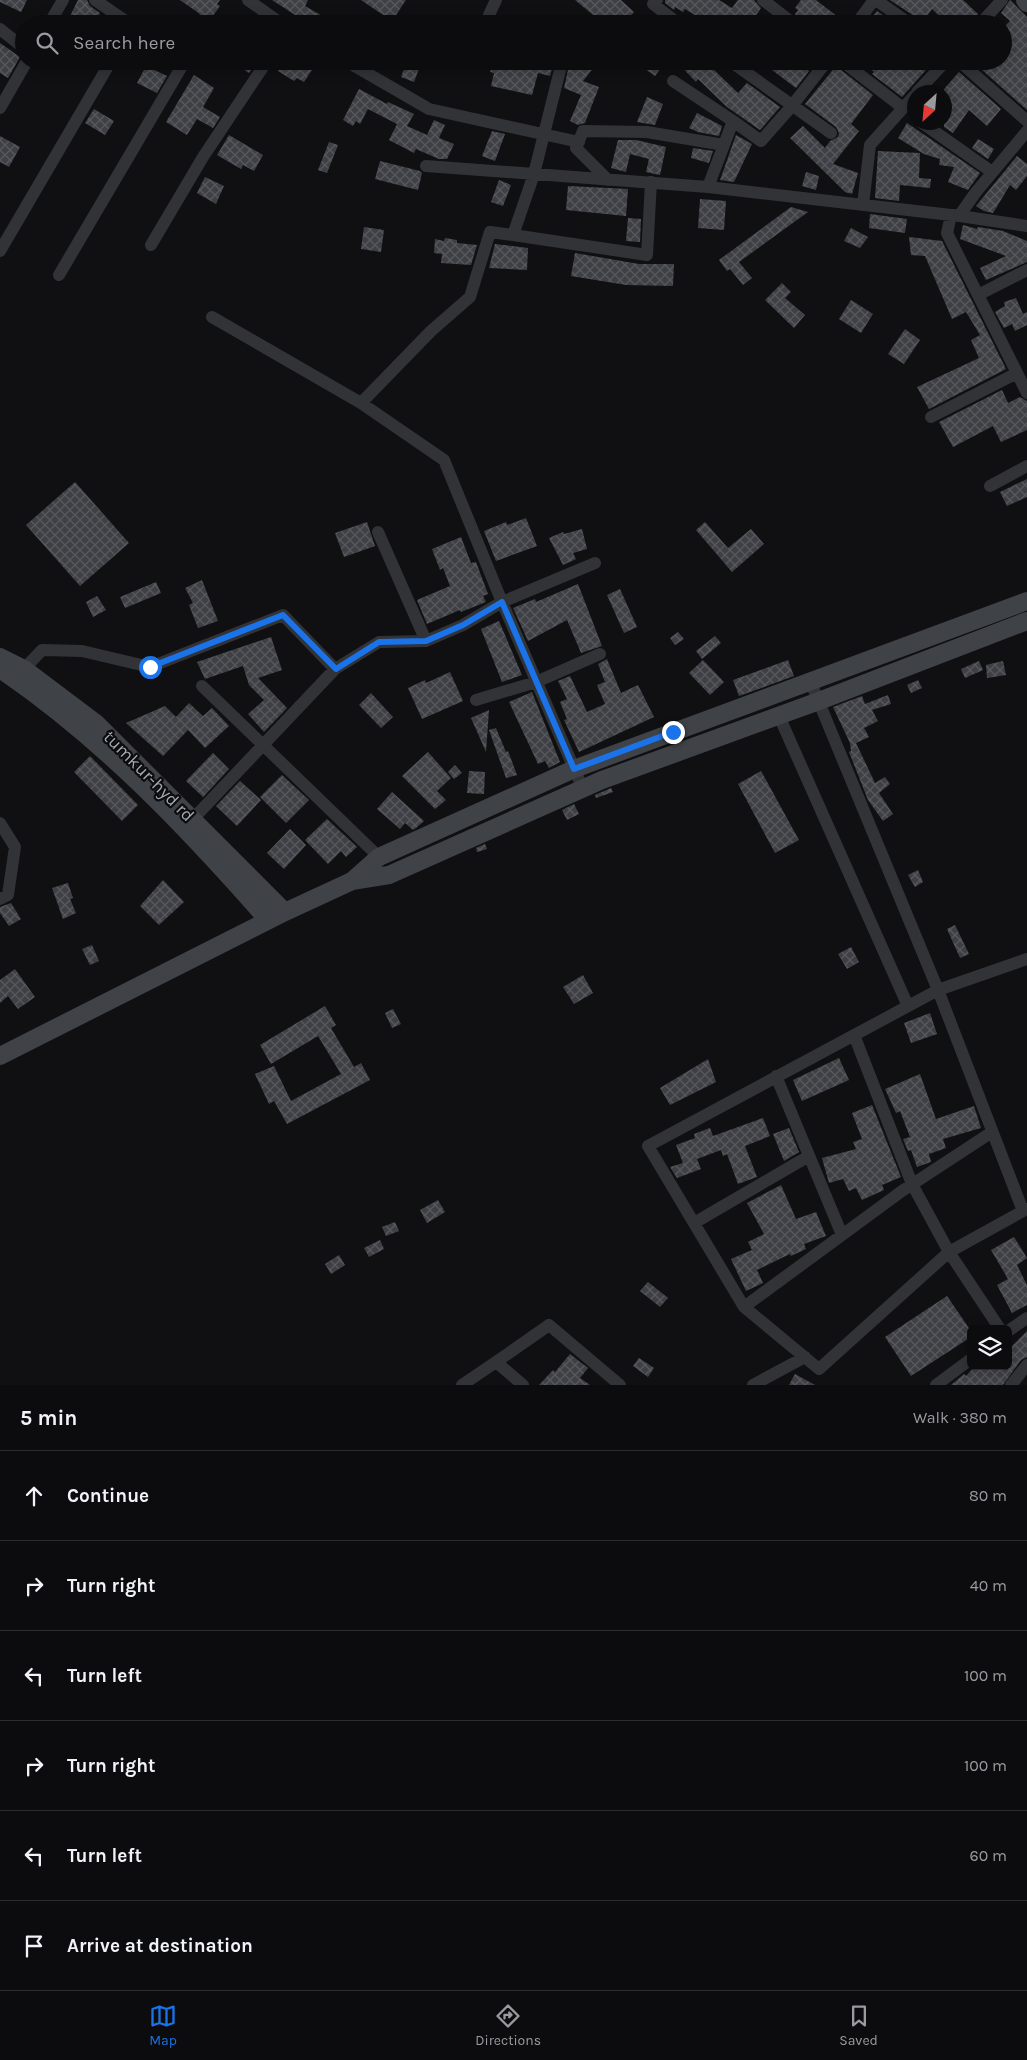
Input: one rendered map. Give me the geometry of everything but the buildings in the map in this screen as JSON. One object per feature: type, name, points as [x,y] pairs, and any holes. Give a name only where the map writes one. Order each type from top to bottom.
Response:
[{"type":"main road","points":[[352,881],[379,856],[574,769],[811,683],[1027,601]]},
{"type":"main road","points":[[0,1056],[268,920],[352,881],[388,875],[583,789],[1027,621]]},
{"type":"main road","name":"tumkur-hyd rd","points":[[0,657],[24,669],[97,724],[285,912]]},
{"type":"main road","points":[[0,669],[57,709],[110,754],[240,888],[268,920]]},
{"type":"street","points":[[54,15],[63,0]]},
{"type":"street","points":[[95,0],[117,15]]},
{"type":"street","points":[[248,0],[269,15]]},
{"type":"street","points":[[489,15],[496,0]]},
{"type":"street","points":[[657,0],[653,4],[667,15]]},
{"type":"street","points":[[764,0],[783,15]]},
{"type":"street","points":[[863,15],[875,0],[897,15]]},
{"type":"street","points":[[988,15],[1002,0]]},
{"type":"street","points":[[0,29],[15,41]]},
{"type":"street","points":[[0,108],[22,70]]},
{"type":"street","points":[[0,251],[106,70]]},
{"type":"street","points":[[59,275],[180,70]]},
{"type":"street","points":[[151,245],[203,157],[261,70]]},
{"type":"street","points":[[362,70],[429,109],[579,142]]},
{"type":"street","points":[[513,235],[534,174],[560,70]]},
{"type":"street","points":[[742,70],[791,107],[831,133]]},
{"type":"street","points":[[673,81],[761,141],[820,70]]},
{"type":"street","points":[[853,70],[907,112]]},
{"type":"street","points":[[924,85],[938,70]]},
{"type":"street","points":[[969,70],[1027,121]]},
{"type":"street","points":[[862,205],[870,145],[907,104]]},
{"type":"street","points":[[708,187],[733,121]]},
{"type":"street","points":[[932,130],[992,172]]},
{"type":"street","points":[[608,180],[576,148],[583,131],[647,132],[724,145]]},
{"type":"street","points":[[1027,131],[955,216],[947,233],[1027,393]]},
{"type":"street","points":[[426,166],[708,187],[1027,226]]},
{"type":"street","points":[[361,403],[431,331],[470,297],[490,232],[648,255],[651,182]]},
{"type":"street","points":[[978,295],[1027,270]]},
{"type":"street","points":[[212,317],[361,403],[444,460],[502,602],[583,789]]},
{"type":"street","points":[[931,417],[1017,373]]},
{"type":"street","points":[[990,486],[1027,466]]},
{"type":"street","points":[[378,532],[426,641]]},
{"type":"street","points":[[192,820],[336,669],[379,642],[426,641],[463,625],[502,602],[595,563]]},
{"type":"street","points":[[24,669],[42,650],[82,651],[150,667],[283,615],[336,669]]},
{"type":"street","points":[[476,700],[536,682],[600,654]]},
{"type":"street","points":[[811,683],[938,990],[992,1132],[1025,1210],[949,1252],[819,1368],[744,1307],[648,1146],[938,990],[1027,959]]},
{"type":"street","points":[[202,686],[379,856]]},
{"type":"street","points":[[779,716],[908,1006]]},
{"type":"street","points":[[0,823],[15,847],[8,895],[0,899]]},
{"type":"street","points":[[854,1035],[912,1184],[949,1252],[997,1325]]},
{"type":"street","points":[[776,1076],[842,1235]]},
{"type":"street","points":[[744,1307],[912,1184],[992,1132]]},
{"type":"street","points":[[694,1223],[809,1156]]},
{"type":"street","points":[[1012,1328],[1027,1318]]},
{"type":"street","points":[[462,1385],[549,1325],[620,1385]]},
{"type":"street","points":[[753,1385],[805,1357]]},
{"type":"street","points":[[496,1362],[523,1385]]},
{"type":"street","points":[[936,1385],[967,1362]]},
{"type":"street","points":[[1011,1385],[1027,1365]]},
{"type":"route","points":[[150,667],[283,615],[336,669],[379,642],[426,641],[463,625],[502,602],[574,769],[673,732]]}]
